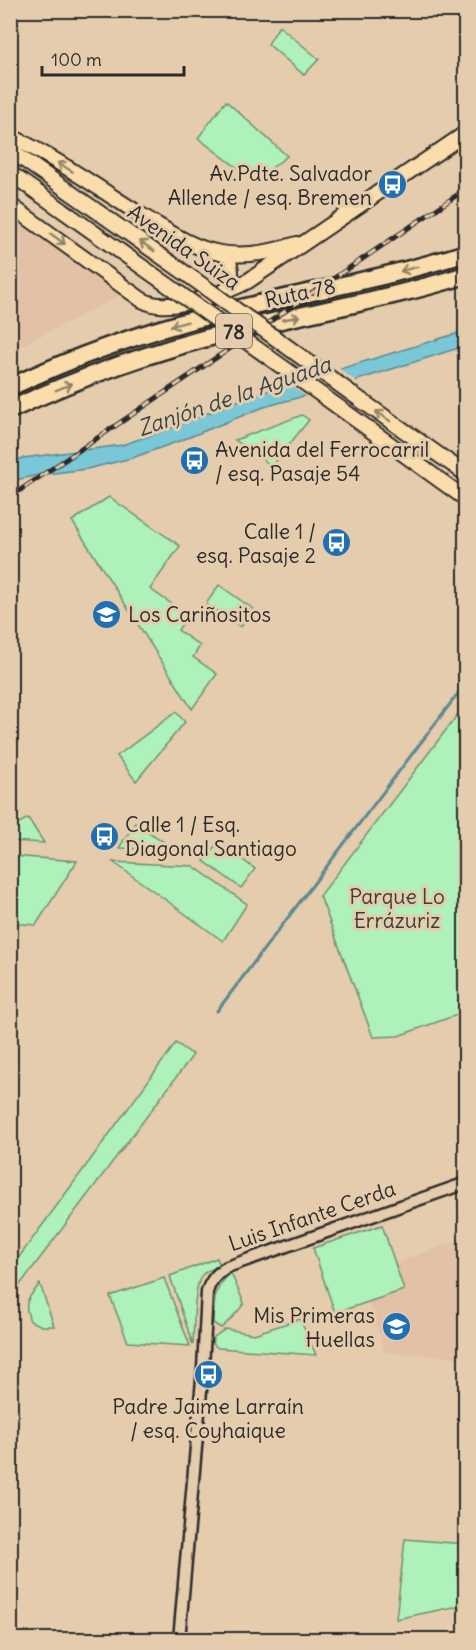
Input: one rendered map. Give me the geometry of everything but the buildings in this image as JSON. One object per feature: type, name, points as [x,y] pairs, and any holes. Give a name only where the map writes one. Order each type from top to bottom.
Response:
[{"type":"highway","name":"Ruta 78","points":[[10,387],[82,356],[168,327],[395,273],[465,253]]},
{"type":"highway","name":"Ruta 78","points":[[10,410],[112,369],[197,340],[380,298],[465,275]]},
{"type":"main road","points":[[10,205],[148,303],[167,305],[227,291],[248,281],[465,133]]},
{"type":"main road","name":"Avenida Suiza","points":[[11,141],[37,150],[183,240],[211,251],[226,254],[264,252],[310,238]]},
{"type":"main road","name":"Avenida Suiza","points":[[11,141],[195,280],[465,474]]},
{"type":"main road","name":"Avenida Suiza","points":[[10,173],[465,499]]},
{"type":"main road","points":[[226,254],[231,264],[232,275],[227,291]]},
{"type":"street","name":"Luis Infante Cerda","points":[[179,1640],[208,1286],[223,1269],[465,1183]]},
{"type":"shaded area","points":[[11,218],[121,295],[11,351]]},
{"type":"shaded area","points":[[465,1238],[465,1358],[385,1352],[368,1301],[404,1289],[395,1263]]},
{"type":"green space","points":[[279,26],[319,59],[304,75],[268,44]]},
{"type":"green space","points":[[226,101],[287,156],[255,181],[198,138]]},
{"type":"green space","points":[[302,415],[309,420],[272,466],[235,440]]},
{"type":"green space","points":[[109,497],[180,546],[150,589],[188,615],[178,630],[200,646],[193,657],[217,674],[192,709],[72,521]]},
{"type":"green space","points":[[219,585],[253,609],[241,627],[206,604]]},
{"type":"green space","name":"Parque Lo Errázuriz","points":[[465,705],[465,1012],[398,1036],[373,1037],[320,896]]},
{"type":"green space","points":[[176,712],[185,722],[136,781],[117,756]]},
{"type":"green space","points":[[28,818],[44,843],[11,841],[11,828]]},
{"type":"green space","points":[[135,823],[176,850],[119,848]]},
{"type":"green space","points":[[218,842],[255,869],[241,888],[204,861]]},
{"type":"green space","points":[[11,856],[77,861],[36,925],[11,923]]},
{"type":"green space","points":[[113,862],[193,866],[247,904],[223,941]]},
{"type":"green space","points":[[176,1043],[193,1055],[13,1294],[11,1307],[11,1268]]},
{"type":"green space","points":[[382,1225],[404,1290],[335,1313],[313,1248]]},
{"type":"green space","points":[[217,1258],[220,1266],[203,1274],[197,1287],[193,1345],[170,1276]]},
{"type":"green space","points":[[231,1273],[244,1303],[221,1328],[213,1323],[217,1290]]},
{"type":"green space","points":[[164,1278],[190,1346],[128,1342],[110,1296]]},
{"type":"green space","points":[[40,1284],[54,1326],[42,1326],[30,1321],[28,1301]]},
{"type":"green space","points":[[300,1319],[316,1355],[218,1348],[212,1343],[214,1337],[226,1329],[254,1334]]},
{"type":"green space","points":[[405,1539],[465,1544],[465,1608],[453,1607],[396,1619]]},
{"type":"water","points":[[465,331],[465,346],[264,407],[132,458],[87,469],[11,481],[11,462],[23,458],[122,445],[247,397]]},
{"type":"pier","points":[[337,367],[359,383],[308,398],[286,382]]},
{"type":"waterway","points":[[217,1011],[466,683]]},
{"type":"railway","points":[[10,497],[466,189]]},
{"type":"place","name":"Av.Pdte. Salvador Allende / esq. Bremen","points":[[393,185]]},
{"type":"place","name":"Avenida del Ferrocarril / esq. Pasaje 54","points":[[194,461]]},
{"type":"place","name":"Calle 1 / esq. Pasaje 2","points":[[337,543]]},
{"type":"place","name":"Los Cariñositos","points":[[107,614]]},
{"type":"place","name":"Calle 1 / Esq. Diagonal Santiago","points":[[104,836]]},
{"type":"place","name":"Mis Primeras Huellas","points":[[396,1327]]},
{"type":"place","name":"Padre Jaime Larraín / esq. Coyhaique","points":[[208,1375]]},
{"type":"water label","name":"Zanjón de la Aguada","points":[[234,396]]}]
